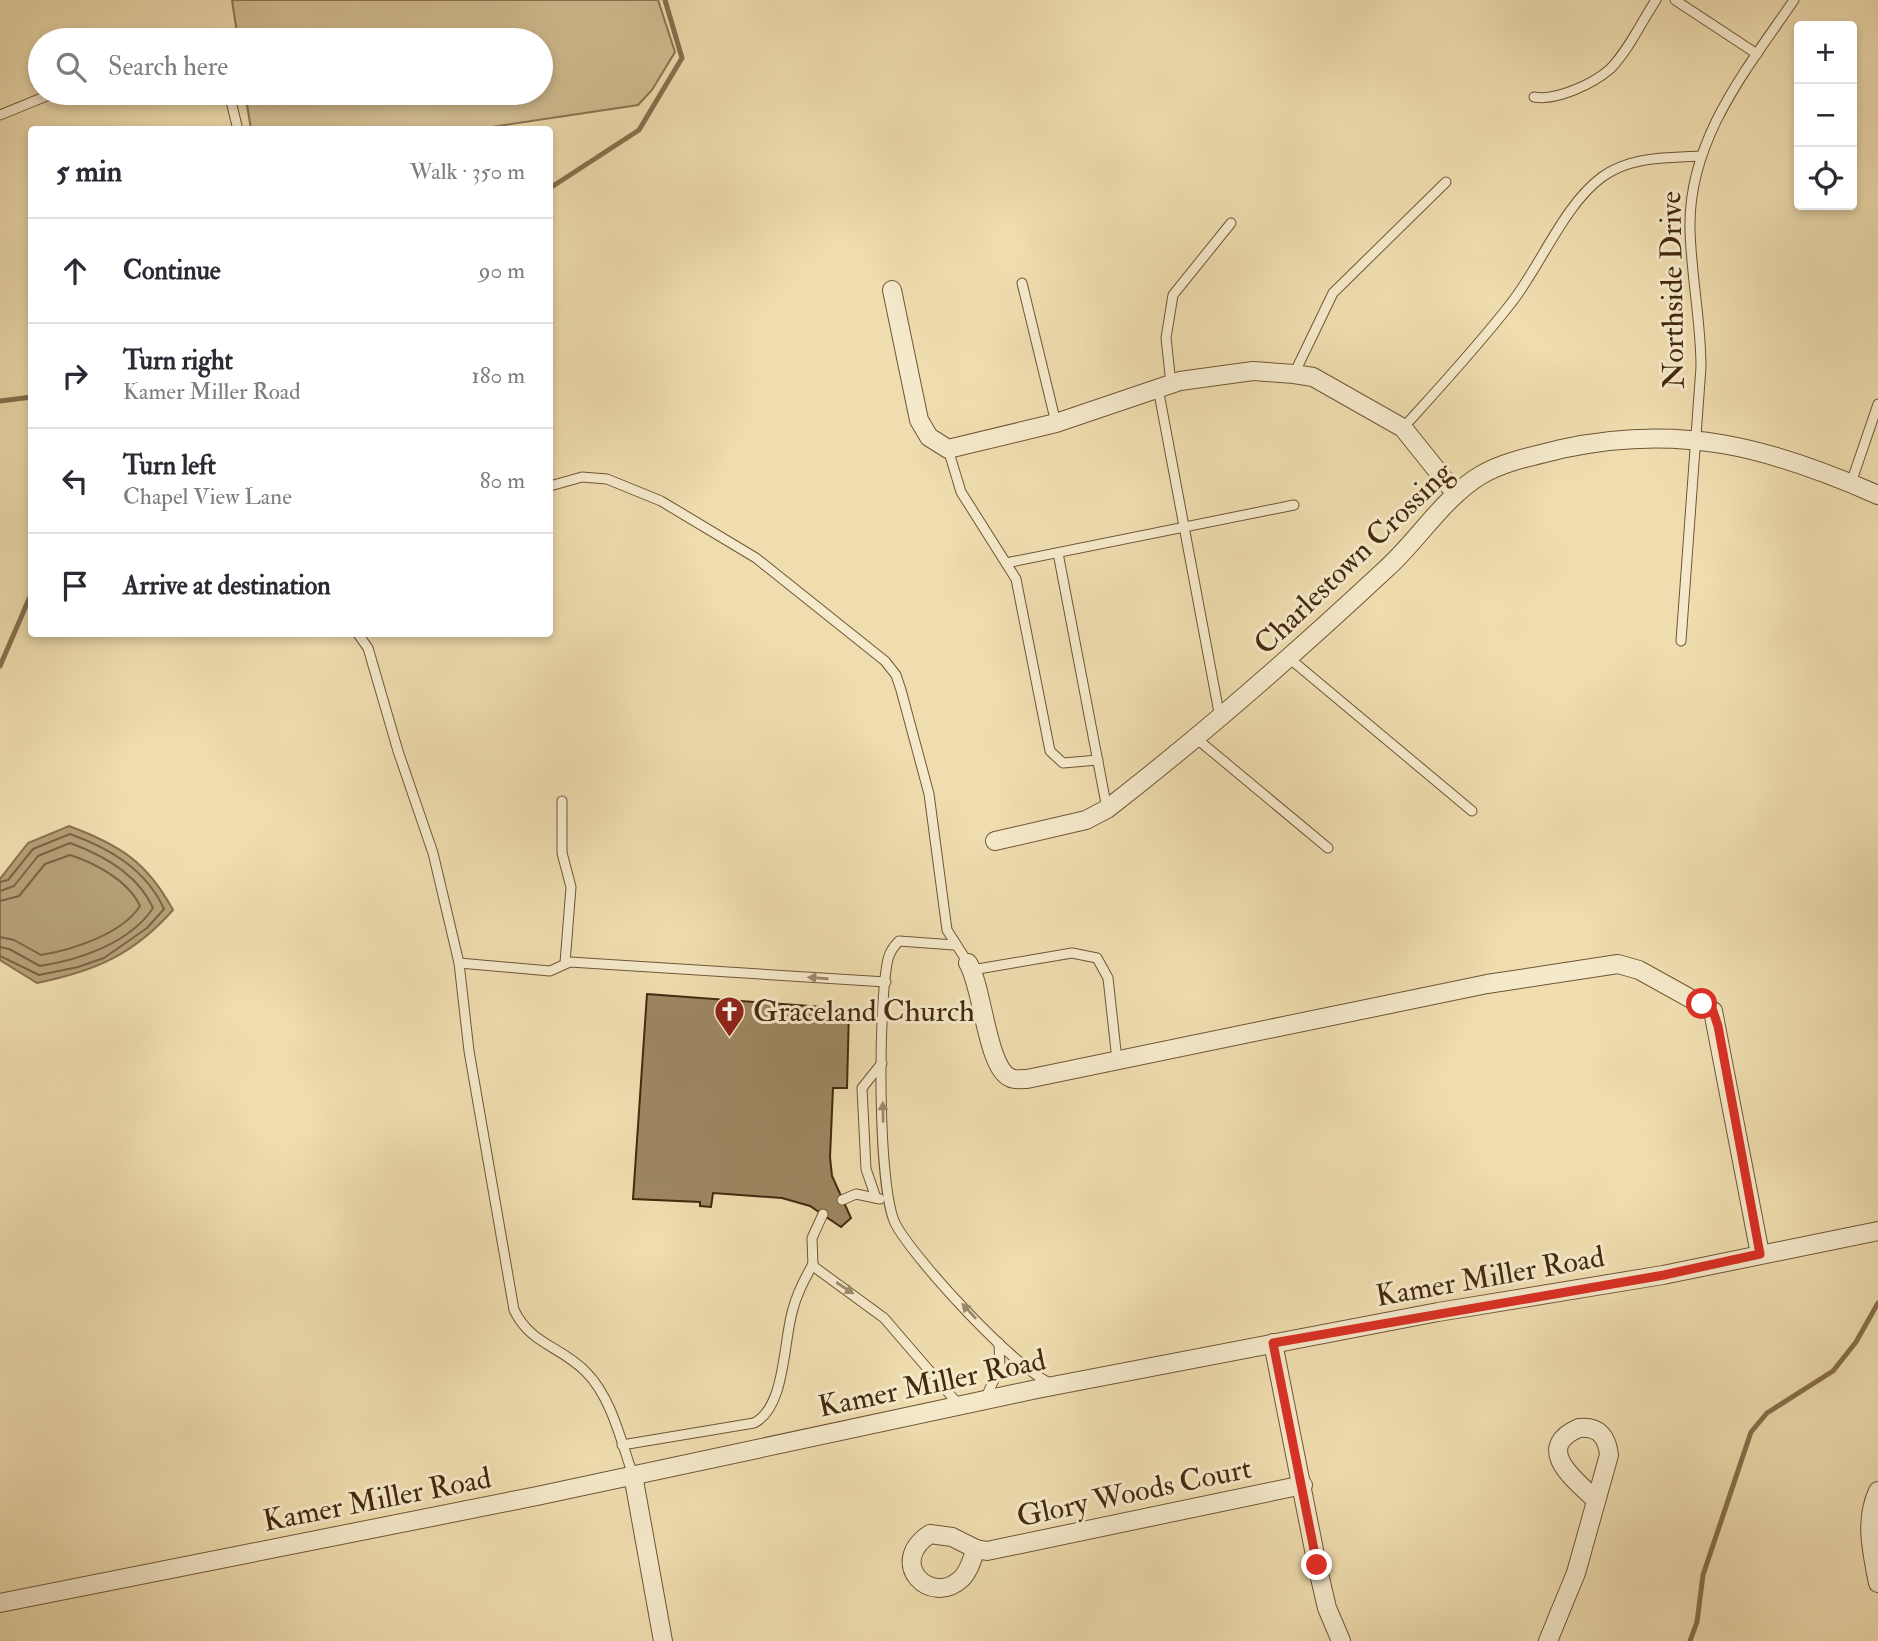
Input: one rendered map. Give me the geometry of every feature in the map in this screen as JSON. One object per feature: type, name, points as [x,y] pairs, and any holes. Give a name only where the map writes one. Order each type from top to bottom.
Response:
[{"type":"street","points":[[892,290],[919,420],[929,437],[947,449],[1056,423],[1165,386],[1253,371],[1294,374],[1313,377],[1359,400],[1403,428],[1456,494]]},
{"type":"street","name":"Charlestown Crossing","points":[[995,841],[1086,820],[1107,809],[1220,720],[1391,565],[1456,494],[1495,468],[1543,453],[1618,440],[1697,438],[1770,453],[1878,495]]},
{"type":"street","points":[[970,966],[976,977],[987,1037],[1001,1070],[1010,1078],[1027,1079],[1487,984],[1618,964],[1629,967],[1713,1011],[1760,1254]]},
{"type":"street","name":"Kamer Miller Road","points":[[1,1599],[633,1475],[1057,1385],[1273,1343],[1664,1275],[1878,1231]]},
{"type":"street","points":[[1273,1343],[1327,1608],[1341,1641]]},
{"type":"street","points":[[633,1475],[663,1641]]},
{"type":"street","name":"Glory Woods Court","points":[[976,1549],[987,1551],[1303,1485]]},
{"type":"street","points":[[1878,1491],[1871,1507],[1870,1525],[1878,1583]]},
{"type":"street","points":[[1548,1641],[1576,1573],[1596,1500]]},
{"type":"lane","points":[[1534,97],[1543,98],[1567,92],[1610,68],[1656,0]]},
{"type":"lane","points":[[1675,0],[1757,54]]},
{"type":"lane","name":"Northside Drive","points":[[1681,640],[1697,438],[1701,335],[1690,229],[1692,197],[1700,156],[1721,109],[1794,0]]},
{"type":"lane","points":[[0,115],[28,104]]},
{"type":"lane","points":[[232,105],[237,126]]},
{"type":"lane","points":[[1403,428],[1513,302],[1584,193],[1603,176],[1625,165],[1650,158],[1700,156]]},
{"type":"lane","points":[[1294,374],[1333,293],[1446,182]]},
{"type":"lane","points":[[1220,720],[1183,527],[1165,386],[1166,338],[1173,295],[1231,223]]},
{"type":"lane","points":[[1022,283],[1056,423]]},
{"type":"lane","points":[[1851,484],[1878,404]]},
{"type":"lane","points":[[947,449],[961,492],[1016,579],[1050,751],[1063,763],[1098,760]]},
{"type":"lane","points":[[553,485],[582,477],[607,478],[661,501],[756,558],[885,661],[896,675],[901,690],[929,794],[939,888],[947,930],[954,945],[970,966],[1072,953],[1097,958],[1108,978],[1117,1060]]},
{"type":"lane","points":[[1006,562],[1294,505]]},
{"type":"lane","points":[[1058,553],[1107,809]]},
{"type":"lane","points":[[360,637],[368,648],[398,751],[433,853],[459,963],[469,1052],[514,1310],[528,1332],[572,1361],[597,1385],[633,1475]]},
{"type":"lane","points":[[1289,658],[1472,811]]},
{"type":"lane","points":[[1197,739],[1328,848]]},
{"type":"lane","points":[[562,801],[562,853],[571,887],[565,964]]},
{"type":"lane","points":[[954,945],[899,941],[888,958],[883,1063],[888,1202],[895,1223],[916,1255],[1017,1363],[1057,1385]]},
{"type":"lane","points":[[459,963],[550,971],[565,964],[589,963],[886,982]]},
{"type":"lane","points":[[876,1198],[866,1169],[862,1088],[883,1063]]},
{"type":"lane","points":[[842,1200],[856,1194],[888,1202]]},
{"type":"lane","points":[[622,1445],[754,1423],[762,1419],[775,1400],[793,1309],[813,1264],[812,1238],[823,1214]]},
{"type":"lane","points":[[813,1264],[884,1318],[959,1406]]},
{"type":"lane","points":[[984,1400],[1000,1367],[999,1343]]},
{"type":"shaded area","points":[[232,0],[658,0],[675,52],[652,90],[638,105],[498,126],[250,126],[247,105],[553,105],[553,28],[236,28]]},
{"type":"water","points":[[69,826],[103,840],[130,857],[153,879],[173,910],[143,939],[112,959],[77,973],[37,983],[0,960],[0,879],[28,843]]},
{"type":"building","points":[[647,994],[849,1009],[847,1088],[833,1088],[830,1157],[832,1176],[851,1218],[841,1227],[810,1206],[782,1198],[713,1193],[711,1207],[700,1206],[700,1202],[633,1199]]},
{"type":"waterway","points":[[553,186],[639,130],[682,58],[665,0]]},
{"type":"waterway","points":[[0,401],[28,398]]},
{"type":"waterway","points":[[0,666],[28,601]]},
{"type":"waterway","points":[[1690,1641],[1697,1622],[1703,1575],[1751,1432],[1767,1413],[1833,1371],[1856,1342],[1878,1303]]},
{"type":"place","name":"Graceland Church","points":[[730,1038]]},
{"type":"route","points":[[1317,1565],[1273,1343],[1438,1312],[1664,1275],[1760,1254],[1718,1026],[1713,1011],[1702,1004]]}]
